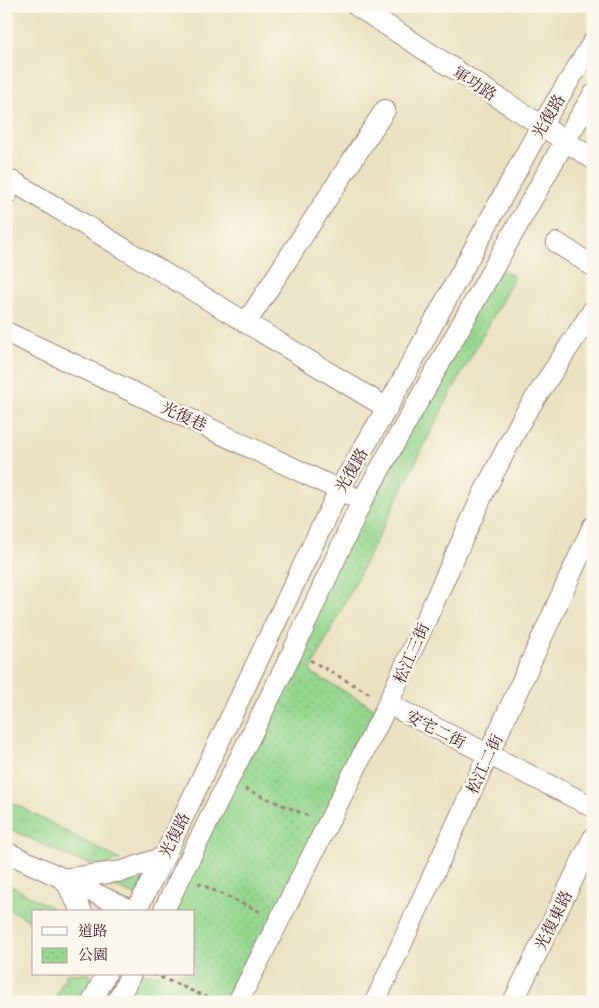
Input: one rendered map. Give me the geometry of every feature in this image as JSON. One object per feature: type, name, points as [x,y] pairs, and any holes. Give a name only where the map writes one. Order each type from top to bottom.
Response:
[{"type":"street","name":"軍功路","points":[[357,6],[593,159]]},
{"type":"street","name":"光復路","points":[[136,910],[164,856],[339,490],[388,408],[541,126],[593,42]]},
{"type":"street","name":"光復路","points":[[164,910],[293,651],[362,501],[564,141],[593,95]]},
{"type":"street","points":[[246,323],[385,110]]},
{"type":"street","points":[[6,195],[14,182],[388,408]]},
{"type":"street","points":[[557,243],[593,266]]},
{"type":"street","name":"松江三街","points":[[238,1002],[388,704],[484,492],[523,417],[593,310]]},
{"type":"street","name":"光復巷","points":[[6,332],[362,501]]},
{"type":"street","name":"松江二街","points":[[376,1002],[593,526]]},
{"type":"street","name":"安宅二街","points":[[388,704],[593,807]]},
{"type":"street","name":"光復東路","points":[[513,1002],[593,838]]},
{"type":"street","points":[[6,852],[131,910]]},
{"type":"street","points":[[63,879],[123,870],[164,856]]},
{"type":"street","points":[[63,879],[81,910]]},
{"type":"street","points":[[92,1002],[105,976]]},
{"type":"street","points":[[117,1002],[131,976]]},
{"type":"path","points":[[293,651],[388,704]]},
{"type":"path","points":[[238,786],[327,824]]},
{"type":"path","points":[[190,880],[279,920]]},
{"type":"path","points":[[158,976],[218,1002]]},
{"type":"green space","points":[[500,269],[515,277],[447,400],[310,672],[378,710],[232,1002],[124,1002],[136,976],[195,976],[195,910],[169,910],[366,502]]},
{"type":"green space","points":[[13,803],[120,860],[100,866],[75,860],[6,827],[6,817]]},
{"type":"green space","points":[[153,868],[138,896],[102,882]]},
{"type":"green space","points":[[6,883],[55,910],[32,910],[32,921],[6,908]]},
{"type":"green space","points":[[65,976],[90,976],[91,984],[82,1002],[54,1002]]}]
